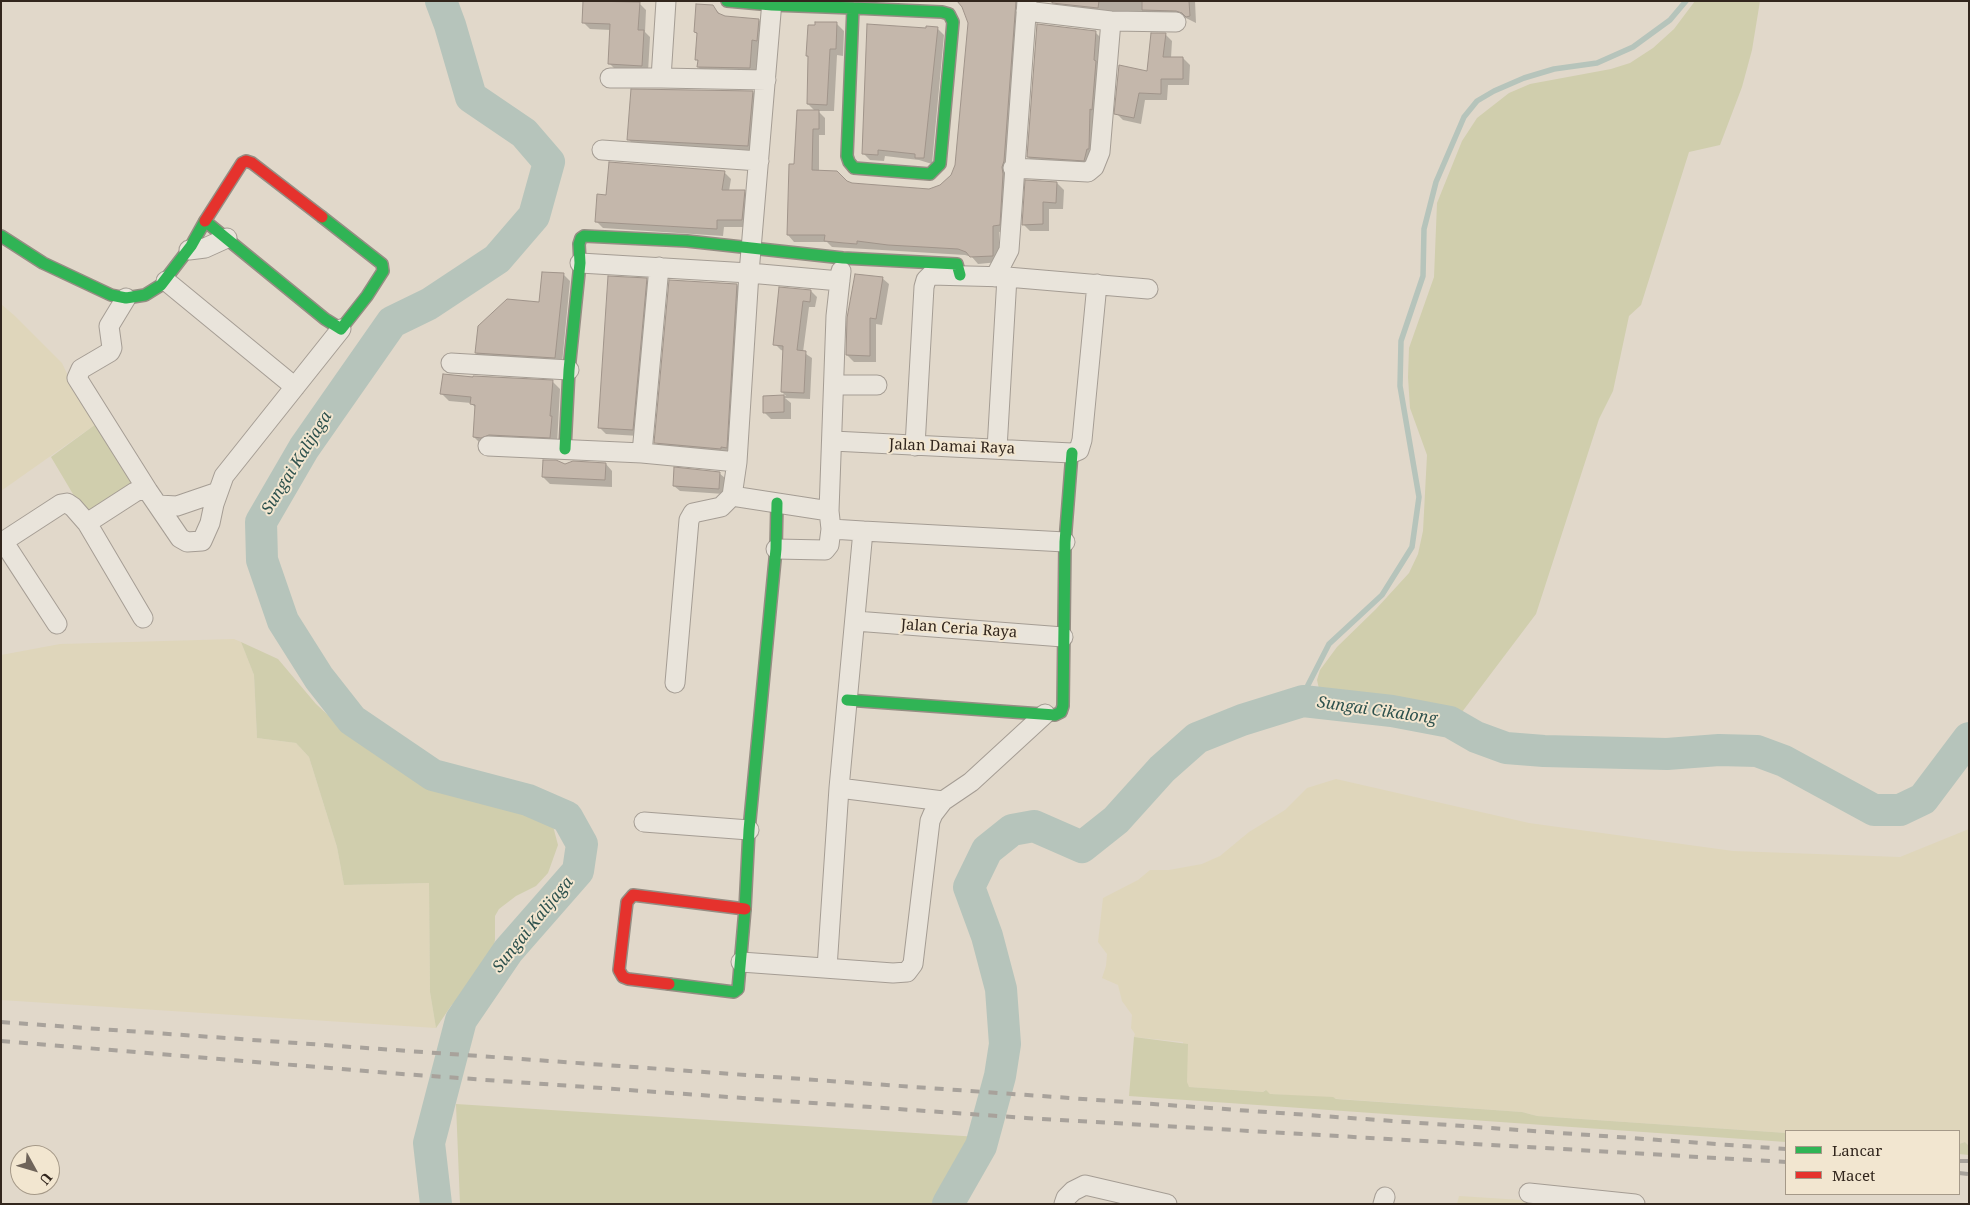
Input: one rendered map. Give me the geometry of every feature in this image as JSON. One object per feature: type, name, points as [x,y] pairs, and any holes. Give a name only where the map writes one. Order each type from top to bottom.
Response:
[{"type":"street","points":[[661,78],[666,1]]},
{"type":"street","points":[[727,1],[946,12],[952,17],[940,164],[930,174],[854,168],[848,162],[853,8]]},
{"type":"street","points":[[675,683],[691,516],[698,512],[717,509],[728,502],[732,496],[737,462],[749,273],[772,3]]},
{"type":"street","points":[[997,448],[1001,272],[1009,250],[1013,168],[1026,6],[1111,21],[1176,22]]},
{"type":"street","points":[[1013,168],[1088,172],[1094,167],[1100,152],[1111,21]]},
{"type":"street","points":[[610,78],[766,80]]},
{"type":"street","points":[[602,150],[759,161]]},
{"type":"street","points":[[1,236],[43,262],[111,294],[126,298],[145,295],[166,281],[189,250],[242,163],[246,161],[252,163],[382,264],[383,271],[367,296],[224,476],[206,533],[202,540],[194,543],[180,538],[77,378],[81,369],[110,352],[112,348],[109,326],[126,298]]},
{"type":"street","points":[[205,221],[324,319],[341,329]]},
{"type":"street","points":[[565,449],[569,370],[580,263],[579,244],[584,236],[687,241],[843,258],[957,264],[960,275]]},
{"type":"street","points":[[189,250],[205,248],[226,238]]},
{"type":"street","points":[[776,549],[824,550],[829,545],[836,316],[843,258]]},
{"type":"street","points":[[580,263],[749,273],[840,281]]},
{"type":"street","points":[[642,453],[659,267]]},
{"type":"street","points":[[915,446],[925,282],[929,277],[934,275],[1001,272],[1148,289]]},
{"type":"street","points":[[166,281],[295,386]]},
{"type":"street","points":[[846,700],[1055,715],[1061,712],[1065,542],[1072,453],[1081,447],[1097,284]]},
{"type":"street","points":[[451,363],[569,370]]},
{"type":"street","points":[[834,385],[877,385]]},
{"type":"street","name":"Jalan Damai Raya","points":[[833,441],[1072,453]]},
{"type":"street","points":[[488,446],[642,453],[737,462]]},
{"type":"street","points":[[87,523],[140,490],[153,498],[177,506],[218,492]]},
{"type":"street","points":[[732,496],[777,503],[863,531],[1065,542]]},
{"type":"street","points":[[57,624],[2,542],[61,504],[67,503],[87,523],[143,618]]},
{"type":"street","points":[[745,909],[632,895],[627,902],[619,970],[623,977],[628,979],[734,992],[738,989],[745,909],[750,830],[776,549],[777,503]]},
{"type":"street","points":[[827,968],[846,700],[856,621],[863,531]]},
{"type":"street","name":"Jalan Ceria Raya","points":[[856,621],[1063,636]]},
{"type":"street","points":[[741,962],[893,973],[904,973],[910,969],[913,964],[930,821],[933,814],[943,801],[971,782],[1045,714]]},
{"type":"street","points":[[839,788],[943,801]]},
{"type":"street","points":[[644,822],[750,830]]},
{"type":"street","points":[[1064,1204],[1066,1198],[1073,1190],[1085,1185],[1167,1204]]},
{"type":"street","points":[[1529,1193],[1635,1204]]},
{"type":"shaded area","points":[[1695,1],[1760,1],[1752,50],[1742,87],[1720,145],[1689,152],[1641,305],[1629,316],[1613,391],[1599,419],[1536,614],[1462,712],[1414,704],[1365,701],[1320,693],[1317,680],[1320,670],[1337,647],[1409,573],[1418,554],[1423,531],[1427,455],[1410,408],[1409,348],[1434,277],[1437,203],[1462,141],[1477,118],[1509,93],[1530,84],[1611,69],[1630,63],[1653,48],[1674,29]]},
{"type":"shaded area","points":[[1,304],[62,363],[96,424],[1,491]]},
{"type":"shaded area","points":[[96,424],[131,482],[126,489],[86,516],[51,457]]},
{"type":"shaded area","points":[[234,639],[241,642],[254,675],[257,738],[296,743],[309,757],[337,847],[344,885],[429,883],[430,992],[436,1028],[1,1000],[1,655],[60,644]]},
{"type":"shaded area","points":[[241,642],[278,659],[316,704],[352,737],[385,760],[440,785],[488,801],[536,812],[553,826],[558,845],[548,873],[536,886],[516,896],[499,909],[495,916],[495,940],[490,960],[481,975],[451,1006],[436,1028],[430,992],[429,883],[344,885],[337,847],[309,757],[296,743],[257,738],[254,675]]},
{"type":"shaded area","points":[[1336,779],[1529,823],[1733,851],[1900,857],[1969,829],[1969,1146],[1965,1142],[1960,1144],[1960,1130],[1785,1130],[1785,1133],[1537,1116],[1522,1112],[1270,1094],[1265,1090],[1263,1092],[1187,1086],[1183,1042],[1134,1037],[1135,1034],[1131,1028],[1132,1015],[1122,1001],[1118,985],[1102,978],[1107,954],[1098,942],[1103,898],[1138,880],[1150,870],[1169,870],[1202,864],[1220,856],[1249,832],[1285,810],[1307,788]]},
{"type":"shaded area","points":[[1134,1037],[1188,1044],[1187,1082],[1189,1087],[1263,1092],[1266,1090],[1270,1094],[1522,1112],[1537,1116],[1785,1133],[1785,1142],[1129,1096]]},
{"type":"shaded area","points":[[456,1104],[979,1137],[970,1157],[935,1204],[460,1204]]},
{"type":"shaded area","points":[[1965,1142],[1969,1146],[1969,1155],[1960,1154],[1960,1144]]},
{"type":"shaded area","points":[[1459,1196],[1583,1204],[1457,1204]]},
{"type":"building","points":[[583,1],[640,2],[638,30],[644,30],[642,66],[608,64],[610,24],[582,23]]},
{"type":"building","points":[[957,1],[1016,1],[1002,167],[1000,225],[993,226],[993,256],[970,257],[966,252],[958,249],[888,245],[857,241],[857,244],[824,241],[825,235],[787,235],[789,164],[794,164],[797,110],[819,110],[819,129],[813,129],[812,170],[837,171],[847,181],[852,183],[929,189],[940,185],[951,175],[955,165],[968,23],[962,7]]},
{"type":"building","points":[[1052,1],[1099,1],[1098,8],[1052,3]]},
{"type":"building","points":[[1142,1],[1189,1],[1190,16],[1186,17],[1176,11],[1142,10]]},
{"type":"building","points":[[696,4],[713,5],[718,13],[725,16],[759,19],[757,41],[752,40],[750,68],[697,67],[698,60],[695,60],[697,33],[694,32]]},
{"type":"building","points":[[815,22],[837,22],[836,49],[830,49],[827,105],[807,104],[808,56],[806,56],[808,25],[815,25]]},
{"type":"building","points":[[867,24],[926,28],[926,26],[938,27],[924,158],[915,158],[915,154],[878,150],[878,155],[862,154]]},
{"type":"building","points":[[1037,24],[1096,31],[1094,60],[1096,61],[1092,110],[1090,109],[1089,149],[1087,149],[1084,161],[1027,157]]},
{"type":"building","points":[[1151,33],[1166,33],[1163,57],[1183,57],[1183,79],[1161,79],[1161,94],[1139,93],[1134,118],[1114,114],[1119,65],[1147,71]]},
{"type":"building","points":[[631,89],[753,91],[748,146],[627,140]]},
{"type":"building","points":[[609,162],[725,171],[722,190],[745,190],[742,220],[717,220],[717,229],[595,222],[597,194],[606,195]]},
{"type":"building","points":[[1025,180],[1057,182],[1056,203],[1043,202],[1043,224],[1022,225]]},
{"type":"building","points":[[542,272],[564,273],[555,358],[475,353],[478,326],[507,299],[539,302]]},
{"type":"building","points":[[855,274],[883,277],[876,319],[870,318],[870,356],[846,355],[847,318]]},
{"type":"building","points":[[608,276],[647,278],[633,430],[598,428]]},
{"type":"building","points":[[669,280],[737,284],[727,448],[654,443]]},
{"type":"building","points":[[779,287],[811,290],[810,302],[803,301],[797,350],[806,351],[804,393],[781,392],[783,346],[773,345]]},
{"type":"building","points":[[443,374],[553,380],[550,438],[489,435],[481,438],[473,437],[475,405],[470,404],[471,397],[440,394]]},
{"type":"building","points":[[784,395],[784,412],[763,413],[763,396]]},
{"type":"building","points":[[543,460],[556,460],[565,464],[573,461],[606,463],[605,480],[542,477]]},
{"type":"building","points":[[674,467],[720,472],[719,489],[673,486]]},
{"type":"waterway","name":"Sungai Kalijaga","points":[[436,1204],[429,1143],[461,1020],[508,951],[578,871],[582,844],[567,817],[528,800],[433,775],[352,720],[319,678],[283,621],[262,560],[261,522],[304,448],[392,322],[429,304],[497,259],[534,216],[549,162],[524,133],[471,97],[441,1]]},
{"type":"waterway","points":[[1303,701],[1307,687],[1329,644],[1382,595],[1412,547],[1419,497],[1400,386],[1401,341],[1423,276],[1424,229],[1436,182],[1464,117],[1477,101],[1494,91],[1524,78],[1554,69],[1597,63],[1633,47],[1670,20],[1686,1]]},
{"type":"waterway","name":"Sungai Cikalong","points":[[948,1204],[981,1146],[1000,1076],[1005,1044],[1001,989],[987,936],[969,887],[987,850],[1012,830],[1034,826],[1082,847],[1116,820],[1162,769],[1197,738],[1242,720],[1303,701],[1392,711],[1450,722],[1476,737],[1506,748],[1544,751],[1667,754],[1719,750],[1757,751],[1784,761],[1874,810],[1900,810],[1923,799],[1969,738]]},
{"type":"railway","points":[[1,1022],[1785,1149]]},
{"type":"railway","points":[[1,1041],[402,1074],[1026,1118],[1785,1162]]},
{"type":"railway","points":[[1960,1161],[1969,1161]]},
{"type":"railway","points":[[1960,1173],[1969,1174]]},
{"type":"traffic: fast","points":[[727,1],[772,5],[853,8],[942,12],[949,14],[953,22],[940,164],[930,174],[854,168],[849,162],[847,156],[853,8]]},
{"type":"traffic: fast","points":[[1,236],[43,263],[111,295],[126,298],[145,295],[161,285],[191,246],[205,221],[325,319],[341,329],[367,296],[383,271],[382,264],[322,217]]},
{"type":"traffic: fast","points":[[565,449],[569,370],[580,263],[579,244],[584,236],[687,241],[843,258],[957,264],[960,275]]},
{"type":"traffic: fast","points":[[847,700],[1055,715],[1061,712],[1063,706],[1065,542],[1072,453]]},
{"type":"traffic: fast","points":[[669,984],[734,992],[738,989],[749,830],[776,549],[777,503]]},
{"type":"traffic: jam","points":[[205,221],[242,163],[246,161],[252,163],[322,217]]},
{"type":"traffic: jam","points":[[669,984],[628,979],[623,977],[619,970],[627,902],[633,895],[745,909]]}]
